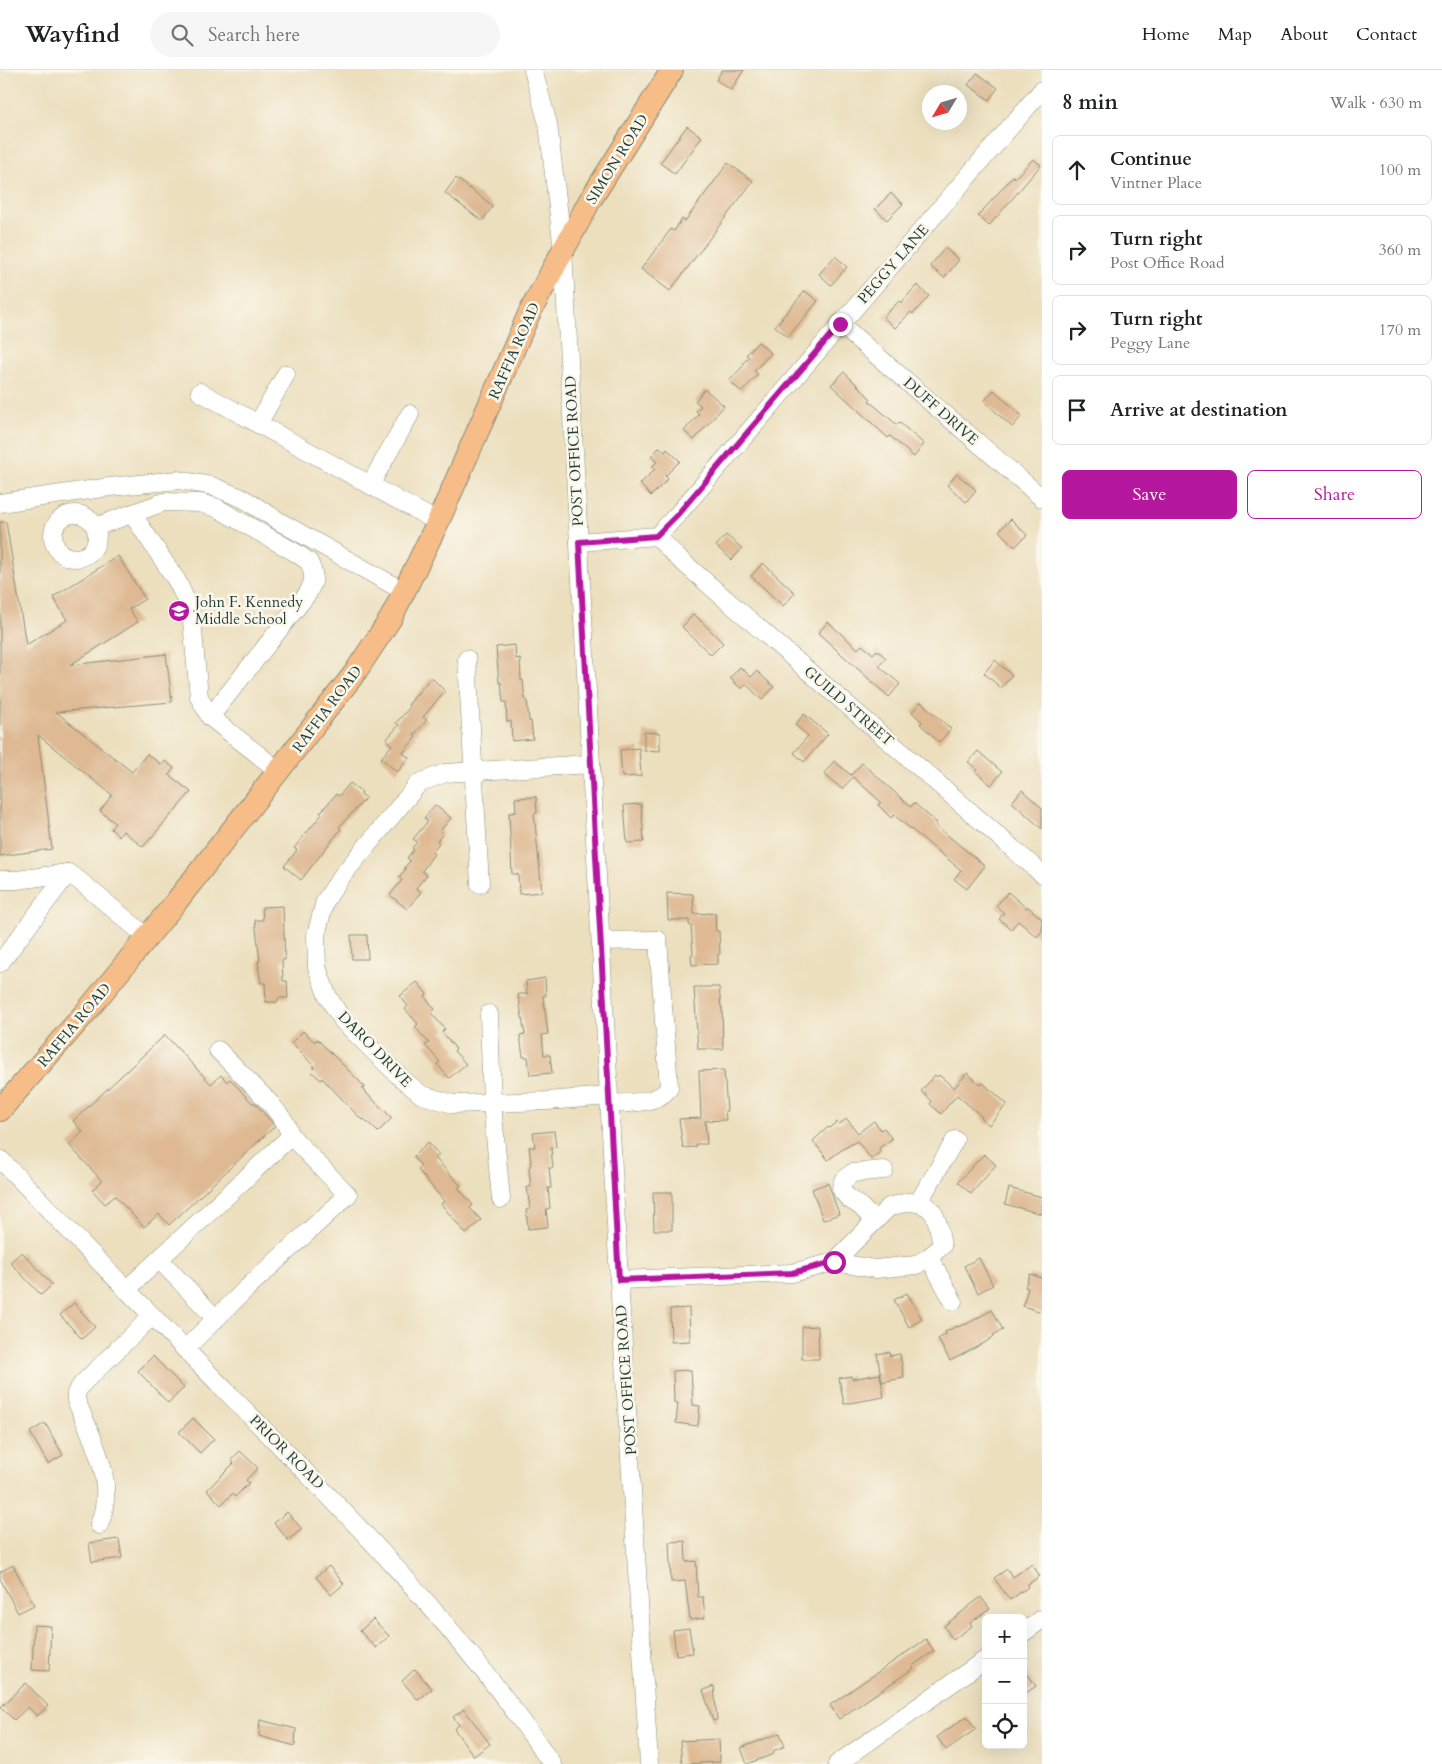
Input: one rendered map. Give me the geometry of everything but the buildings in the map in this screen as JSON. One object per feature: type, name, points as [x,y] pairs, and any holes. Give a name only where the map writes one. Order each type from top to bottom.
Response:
[{"type":"main road","name":"SIMON ROAD","points":[[563,250],[589,202],[672,70]]},
{"type":"main road","name":"RAFFIA ROAD","points":[[2,1105],[86,1012],[147,937],[354,674],[391,618],[438,522],[529,314],[563,250]]},
{"type":"street","name":"POST OFFICE ROAD","points":[[533,70],[550,139],[563,250],[619,1280],[649,1764]]},
{"type":"street","name":"PEGGY LANE","points":[[656,536],[677,515],[1042,90]]},
{"type":"street","name":"DUFF DRIVE","points":[[840,324],[1042,498]]},
{"type":"street","points":[[258,424],[286,374]]},
{"type":"street","points":[[200,392],[438,522]]},
{"type":"street","points":[[370,485],[410,414]]},
{"type":"street","points":[[0,503],[110,487],[178,480],[212,486],[244,499],[405,592]]},
{"type":"street","points":[[95,527],[164,502],[200,503],[217,508],[309,562],[314,572],[313,582],[308,593],[210,717]]},
{"type":"street","points":[[133,514],[177,581],[185,598],[192,621],[199,697],[210,717],[279,771]]},
{"type":"street","points":[[579,542],[656,536]]},
{"type":"street","name":"GUILD STREET","points":[[656,536],[684,563],[1042,874]]},
{"type":"street","points":[[467,659],[480,884]]},
{"type":"street","name":"DARO DRIVE","points":[[592,764],[445,773],[419,783],[341,876],[325,901],[316,935],[317,967],[327,995],[343,1020],[400,1077],[422,1096],[454,1104],[609,1100],[647,1101],[658,1098],[666,1093],[669,1088],[658,940],[601,941]]},
{"type":"street","points":[[0,963],[68,874]]},
{"type":"street","points":[[0,880],[68,874],[81,882],[147,937]]},
{"type":"street","points":[[489,1014],[492,1104],[501,1199]]},
{"type":"street","points":[[185,1350],[348,1195],[291,1136],[285,1122],[271,1104],[218,1050]]},
{"type":"street","points":[[126,1290],[291,1136]]},
{"type":"street","points":[[918,1203],[955,1140]]},
{"type":"street","name":"PRIOR ROAD","points":[[0,1159],[126,1290],[322,1487],[390,1561],[473,1657],[552,1764]]},
{"type":"street","points":[[875,1221],[859,1205],[849,1199],[841,1188],[844,1181],[852,1173],[884,1170]]},
{"type":"street","points":[[619,1280],[792,1273],[834,1262],[875,1269],[916,1264],[929,1257],[942,1246],[936,1216],[928,1208],[918,1203],[908,1202],[889,1207],[834,1262]]},
{"type":"street","points":[[929,1257],[953,1301]]},
{"type":"street","points":[[159,1259],[216,1319]]},
{"type":"street","points":[[99,1525],[104,1512],[106,1492],[102,1463],[76,1400],[76,1393],[82,1384],[152,1316]]},
{"type":"street","points":[[1027,1630],[1042,1620]]},
{"type":"street","points":[[837,1764],[982,1662]]},
{"type":"place","name":"John F. Kennedy Middle School","points":[[179,611]]},
{"type":"route","points":[[834,1262],[792,1273],[619,1280],[579,542],[656,536],[677,515],[840,324]]}]
